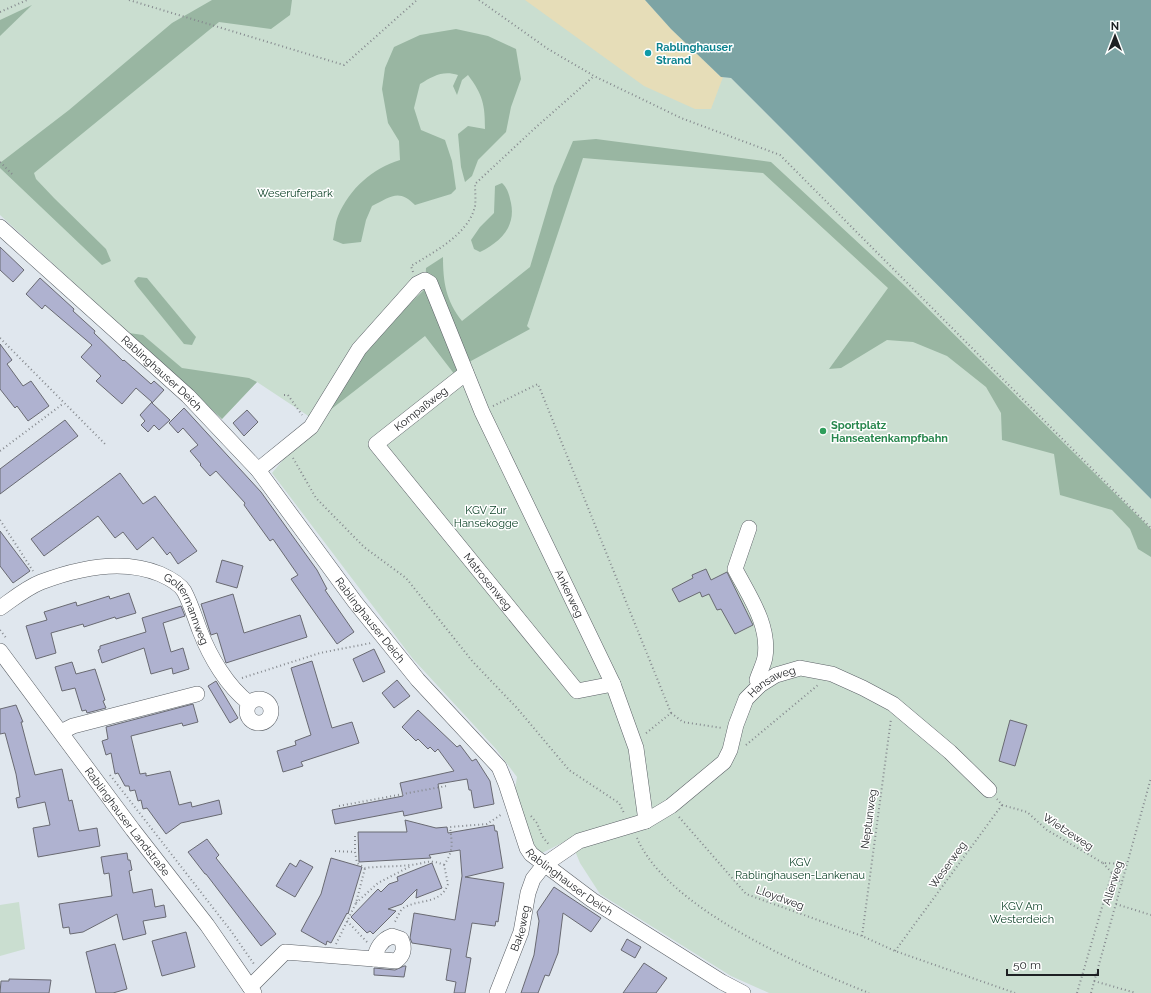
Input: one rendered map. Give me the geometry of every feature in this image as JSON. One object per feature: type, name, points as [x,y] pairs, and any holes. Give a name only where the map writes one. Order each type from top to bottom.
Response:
[{"type":"street","name":"Rablinghauser Deich","points":[[0,227],[188,396],[258,470],[355,602],[444,709],[499,767],[509,814],[527,848],[544,865],[592,900],[722,982],[743,993]]},
{"type":"street","name":"Ankerweg","points":[[417,284],[425,280],[430,283],[482,412],[613,684],[636,748],[646,821]]},
{"type":"street","points":[[258,470],[311,427],[359,349],[417,284]]},
{"type":"street","name":"Kompaßweg","points":[[376,444],[466,373]]},
{"type":"street","name":"Matrosenweg","points":[[376,444],[577,691],[613,684]]},
{"type":"street","points":[[749,528],[735,569],[760,617],[765,637],[765,657],[757,680],[760,685]]},
{"type":"street","name":"Goltermannweg","points":[[0,608],[40,582],[92,563],[132,566],[151,570],[171,578],[183,590],[206,645],[237,694],[249,703]]},
{"type":"street","name":"Rablinghauser Landstraße","points":[[5,647],[60,732],[207,925],[252,990]]},
{"type":"street","name":"Hansaweg","points":[[544,865],[579,841],[646,821],[671,806],[724,762],[730,750],[735,729],[746,699],[760,685],[776,675],[800,668],[832,674],[893,704],[950,752],[989,790]]},
{"type":"street","points":[[60,732],[73,726],[197,694]]},
{"type":"street","name":"Bakeweg","points":[[497,993],[521,932],[528,893],[533,879],[544,865]]},
{"type":"street","points":[[252,990],[261,976],[285,952],[330,955],[375,954],[396,961],[402,956],[404,946],[401,939],[392,936],[388,938],[375,954]]},
{"type":"path","points":[[0,12],[27,0]]},
{"type":"path","points":[[129,0],[344,65],[417,0]]},
{"type":"path","points":[[479,0],[548,49],[594,76],[681,118],[780,155],[1151,528]]},
{"type":"path","points":[[417,284],[411,266],[439,249],[465,226],[474,206],[475,184],[534,128],[594,76]]},
{"type":"path","points":[[0,162],[13,175]]},
{"type":"path","points":[[0,338],[108,446]]},
{"type":"path","points":[[482,412],[538,384],[671,713],[683,722],[710,728],[735,729]]},
{"type":"path","points":[[284,395],[288,395],[311,427]]},
{"type":"path","points":[[0,451],[64,403]]},
{"type":"path","points":[[287,447],[316,498],[364,547],[406,578],[473,662],[517,708],[569,770],[619,803],[640,845],[651,863],[684,894],[734,931],[828,977],[869,993]]},
{"type":"path","points":[[0,520],[40,582]]},
{"type":"path","points":[[0,630],[5,647]]},
{"type":"path","points":[[229,683],[320,653],[386,640]]},
{"type":"path","points":[[742,747],[832,674]]},
{"type":"path","name":"Neptunweg","points":[[862,936],[893,704]]},
{"type":"path","points":[[636,748],[641,737],[671,713]]},
{"type":"path","points":[[107,771],[231,931],[261,976]]},
{"type":"path","name":"Allerweg","points":[[1091,993],[1151,778]]},
{"type":"path","points":[[339,806],[446,786]]},
{"type":"path","points":[[989,790],[1002,805]]},
{"type":"path","name":"Wietzeweg","points":[[1002,805],[1027,812],[1047,830],[1103,863],[1128,864]]},
{"type":"path","name":"Weserweg","points":[[895,951],[1002,805]]},
{"type":"path","name":"Lloydweg","points":[[671,806],[738,888],[746,894],[862,936],[895,951]]},
{"type":"path","points":[[388,938],[389,928],[397,919],[401,910],[406,907],[436,898],[446,890],[448,884],[444,865],[451,855],[453,848],[450,827],[487,824],[509,814],[530,816],[534,819],[542,836],[558,855]]},
{"type":"path","points":[[355,836],[357,863],[365,868],[376,866],[412,865]]},
{"type":"path","points":[[335,851],[355,852]]},
{"type":"path","points":[[356,903],[378,883],[412,865],[425,861],[436,862],[444,865]]},
{"type":"path","points":[[1103,863],[1122,884]]},
{"type":"path","points":[[330,955],[356,903],[365,868]]},
{"type":"path","points":[[1077,993],[1112,873]]},
{"type":"path","points":[[1115,904],[1151,915]]},
{"type":"path","points":[[347,922],[375,954]]},
{"type":"path","points":[[895,951],[1014,993]]},
{"type":"path","points":[[1094,981],[1136,993]]},
{"type":"green space","points":[[0,0],[645,0],[671,29],[721,77],[731,78],[1151,499],[1151,993],[769,993],[731,976],[600,894],[580,863],[570,839],[540,854],[534,848],[515,789],[517,777],[496,749],[413,659],[272,473],[316,421],[257,382],[222,419],[0,215]]},
{"type":"green space","points":[[19,902],[25,949],[0,956],[0,905]]},
{"type":"shaded area","points":[[212,0],[292,0],[290,15],[271,29],[219,22],[34,173],[36,179],[54,198],[106,249],[111,261],[102,265],[0,168],[0,163],[69,110],[172,23]]},
{"type":"shaded area","points":[[645,0],[1151,0],[1151,499],[731,78],[721,77],[671,29]]},
{"type":"shaded area","points":[[32,5],[0,36],[0,20]]},
{"type":"shaded area","points":[[456,29],[488,36],[516,49],[521,79],[511,107],[506,132],[478,160],[472,176],[465,182],[461,167],[458,134],[468,126],[485,129],[484,107],[477,88],[468,75],[462,80],[457,95],[453,86],[458,75],[448,73],[434,76],[420,84],[414,108],[421,130],[445,140],[452,161],[456,189],[451,194],[415,205],[399,195],[389,197],[372,206],[366,220],[361,242],[343,244],[333,240],[338,216],[343,206],[356,188],[371,174],[400,160],[399,141],[388,123],[382,89],[385,68],[394,47],[420,35]]},
{"type":"shaded area","points":[[596,139],[771,162],[905,286],[1151,529],[1151,557],[1138,549],[1130,529],[1112,510],[1060,495],[1054,454],[1002,440],[1001,413],[986,387],[947,356],[913,342],[887,340],[841,368],[829,369],[888,288],[763,173],[583,158],[527,326],[530,329],[471,361],[455,375],[425,336],[316,421],[308,416],[401,312],[425,289],[426,268],[443,257],[446,291],[452,306],[462,321],[530,267],[554,186],[573,141]]},
{"type":"shaded area","points":[[502,183],[507,190],[511,203],[512,212],[509,226],[505,233],[494,244],[480,252],[474,249],[471,240],[480,227],[494,213],[495,186]]},
{"type":"shaded area","points":[[138,277],[147,278],[196,337],[192,345],[184,344],[137,286],[134,281]]},
{"type":"shaded area","points":[[129,333],[143,335],[182,368],[249,378],[257,382],[222,419]]},
{"type":"sand","name":"Rablinghauser Strand","points":[[525,0],[645,0],[671,29],[721,77],[723,77],[711,109],[695,109],[644,86]]},
{"type":"building","points":[[0,247],[24,270],[13,282],[0,270]]},
{"type":"building","points":[[40,278],[74,309],[73,311],[95,331],[94,333],[123,361],[124,360],[151,384],[154,381],[164,390],[152,403],[170,420],[159,430],[154,425],[148,432],[141,425],[145,421],[140,415],[152,402],[136,388],[122,404],[96,381],[101,376],[81,357],[92,345],[45,305],[42,309],[26,294]]},
{"type":"building","points":[[0,344],[12,360],[7,364],[23,386],[31,381],[49,406],[28,421],[17,406],[15,408],[0,389]]},
{"type":"building","points":[[184,408],[261,492],[317,570],[327,589],[325,590],[354,632],[337,644],[291,579],[298,575],[273,539],[270,541],[244,505],[245,503],[216,471],[210,476],[200,465],[201,464],[190,451],[198,445],[183,428],[178,433],[169,423]]},
{"type":"building","points":[[247,410],[258,422],[244,436],[233,423]]},
{"type":"building","points":[[65,420],[78,436],[0,494],[0,469]]},
{"type":"building","points":[[120,473],[143,504],[155,496],[197,551],[178,564],[170,552],[167,555],[153,537],[137,550],[123,532],[115,538],[98,516],[44,556],[31,539]]},
{"type":"building","points":[[0,531],[30,571],[13,583],[0,566]]},
{"type":"building","points":[[222,560],[243,566],[237,588],[216,582]]},
{"type":"building","points":[[706,569],[711,580],[727,572],[753,625],[735,634],[721,609],[717,610],[709,594],[702,597],[700,592],[679,602],[672,589],[693,578],[692,575]]},
{"type":"building","points":[[129,593],[136,613],[116,619],[115,617],[84,627],[83,624],[51,633],[56,653],[36,659],[26,626],[47,620],[44,612],[76,602],[77,606],[109,596],[110,599]]},
{"type":"building","points":[[233,594],[244,633],[300,615],[307,637],[226,663],[217,633],[211,635],[201,604]]},
{"type":"building","points":[[181,606],[185,616],[163,623],[171,652],[183,648],[189,669],[173,674],[172,668],[151,674],[144,648],[102,663],[98,650],[100,649],[100,646],[146,632],[142,618]]},
{"type":"building","points":[[374,649],[385,672],[363,682],[353,659]]},
{"type":"building","points":[[312,661],[332,728],[352,722],[359,743],[301,762],[303,766],[283,772],[277,751],[296,745],[295,741],[311,735],[291,668]]},
{"type":"building","points":[[72,662],[76,674],[95,669],[105,700],[103,701],[106,708],[87,713],[86,710],[82,711],[75,688],[62,691],[55,667]]},
{"type":"building","points":[[397,680],[410,696],[394,708],[382,693]]},
{"type":"building","points":[[216,681],[238,718],[230,723],[208,686]]},
{"type":"building","points":[[193,704],[198,722],[183,726],[182,723],[131,736],[140,774],[146,773],[146,776],[170,771],[179,805],[191,802],[192,807],[219,800],[222,814],[181,823],[166,834],[147,808],[143,809],[141,800],[138,801],[135,790],[130,791],[129,786],[125,786],[118,773],[115,774],[111,753],[106,755],[102,741],[108,739],[106,727]]},
{"type":"building","points":[[16,705],[23,722],[21,722],[35,775],[62,769],[69,801],[72,800],[79,831],[97,828],[100,846],[38,857],[33,828],[50,825],[45,802],[18,808],[16,798],[20,797],[16,774],[5,733],[0,734],[0,709]]},
{"type":"building","points":[[418,710],[457,747],[460,745],[472,761],[476,759],[490,781],[494,804],[474,808],[471,790],[469,790],[467,779],[438,784],[442,808],[404,816],[403,811],[335,824],[332,810],[403,796],[400,783],[454,771],[438,749],[435,752],[430,747],[428,749],[418,739],[416,741],[402,727]]},
{"type":"building","points":[[1010,720],[1027,725],[1015,766],[999,761]]},
{"type":"building","points":[[405,820],[436,828],[447,827],[448,833],[494,825],[495,831],[497,831],[503,868],[465,877],[504,883],[498,922],[496,921],[495,926],[472,923],[466,957],[471,958],[465,993],[454,993],[456,982],[446,980],[451,949],[412,943],[410,938],[414,913],[455,920],[462,876],[460,850],[429,855],[431,858],[359,862],[358,832],[407,832]]},
{"type":"building","points":[[207,839],[219,855],[216,858],[276,934],[261,946],[188,852]]},
{"type":"building","points":[[127,853],[132,870],[129,871],[133,893],[152,889],[155,907],[164,905],[166,917],[143,921],[146,934],[123,940],[117,914],[83,932],[70,934],[69,927],[63,928],[59,904],[112,896],[109,873],[104,874],[101,857]]},
{"type":"building","points":[[331,858],[362,867],[348,914],[347,913],[331,943],[327,941],[326,945],[301,931],[321,894]]},
{"type":"building","points":[[300,860],[313,867],[295,897],[276,886],[290,863],[296,867]]},
{"type":"building","points":[[432,863],[442,888],[416,898],[417,889],[402,904],[388,909],[396,911],[373,934],[370,931],[367,933],[351,917],[378,889],[381,892],[389,884],[398,881],[397,877]]},
{"type":"building","points":[[554,887],[601,918],[591,932],[563,913],[558,953],[549,976],[545,975],[538,993],[521,993],[534,955],[539,921],[537,912]]},
{"type":"building","points":[[186,932],[195,967],[162,976],[152,941]]},
{"type":"building","points":[[627,939],[641,947],[635,958],[621,950]]},
{"type":"building","points":[[115,944],[127,989],[113,993],[96,993],[86,952]]},
{"type":"building","points":[[644,963],[667,978],[656,993],[623,993]]},
{"type":"building","points":[[406,966],[404,977],[374,975],[374,968],[395,970]]},
{"type":"building","points":[[9,979],[51,980],[49,993],[0,993],[1,981],[9,981]]},
{"type":"place","name":"Rablinghauser Strand","points":[[648,53]]},
{"type":"place","name":"Sportplatz Hanseatenkampfbahn","points":[[823,431]]},
{"type":"park label","name":"Weseruferpark","points":[[295,193]]},
{"type":"park label","name":"KGV Zur Hansekogge","points":[[486,516]]},
{"type":"park label","name":"KGV Rablinghausen-Lankenau","points":[[800,868]]},
{"type":"park label","name":"KGV Am Westerdeich","points":[[1022,912]]}]
